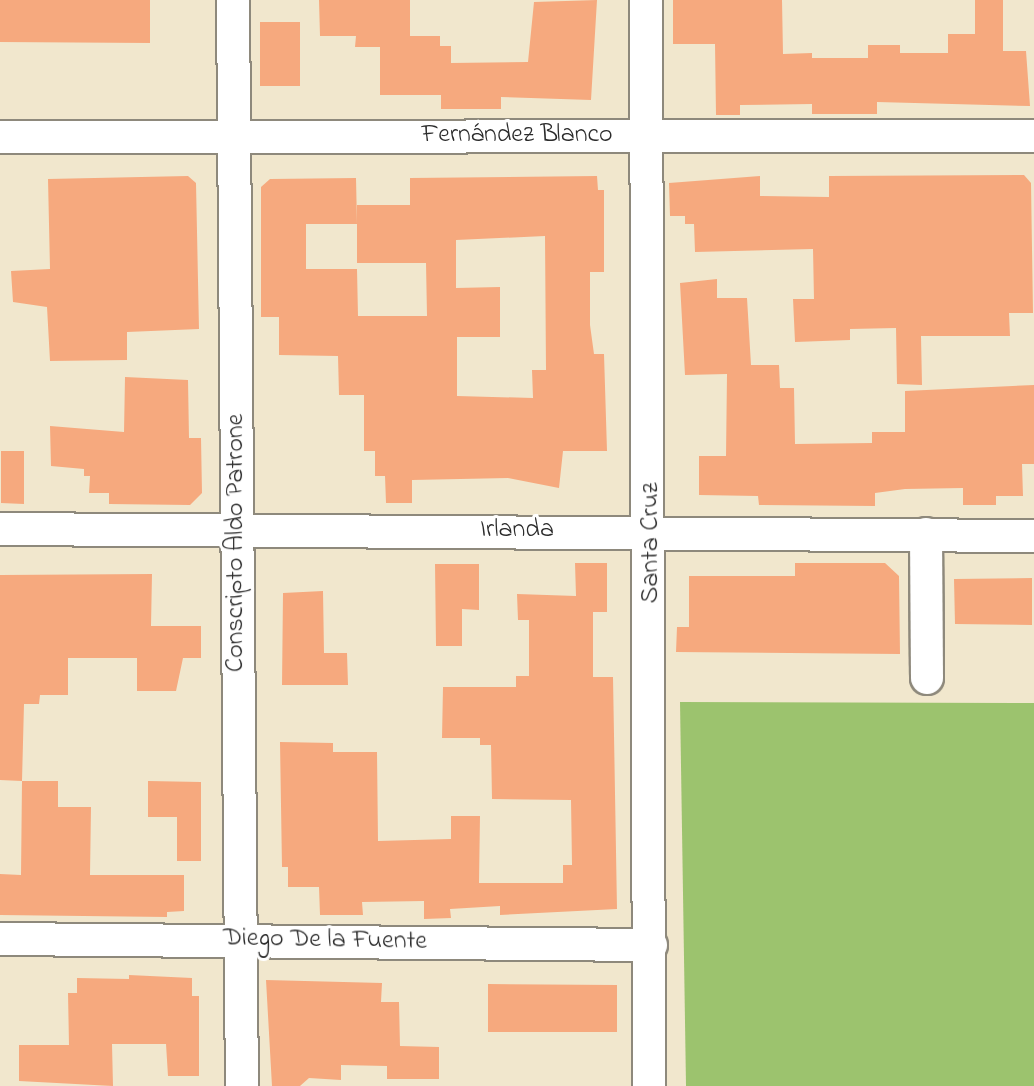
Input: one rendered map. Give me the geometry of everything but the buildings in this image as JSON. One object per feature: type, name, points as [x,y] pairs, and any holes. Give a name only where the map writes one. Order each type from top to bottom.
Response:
[{"type":"street","name":"Conscripto Aldo Patrone","points":[[233,0],[242,1086]]},
{"type":"street","name":"Santa Cruz","points":[[646,0],[650,136],[652,531],[649,1086]]},
{"type":"street","name":"Fernández Blanco","points":[[0,137],[1034,136]]},
{"type":"street","name":"Irlanda","points":[[0,529],[652,531],[1034,536]]},
{"type":"street","points":[[926,534],[927,678]]},
{"type":"street","name":"Diego De la Fuente","points":[[0,939],[651,945]]},
{"type":"green space","points":[[680,702],[1034,703],[1034,1086],[686,1086]]}]
